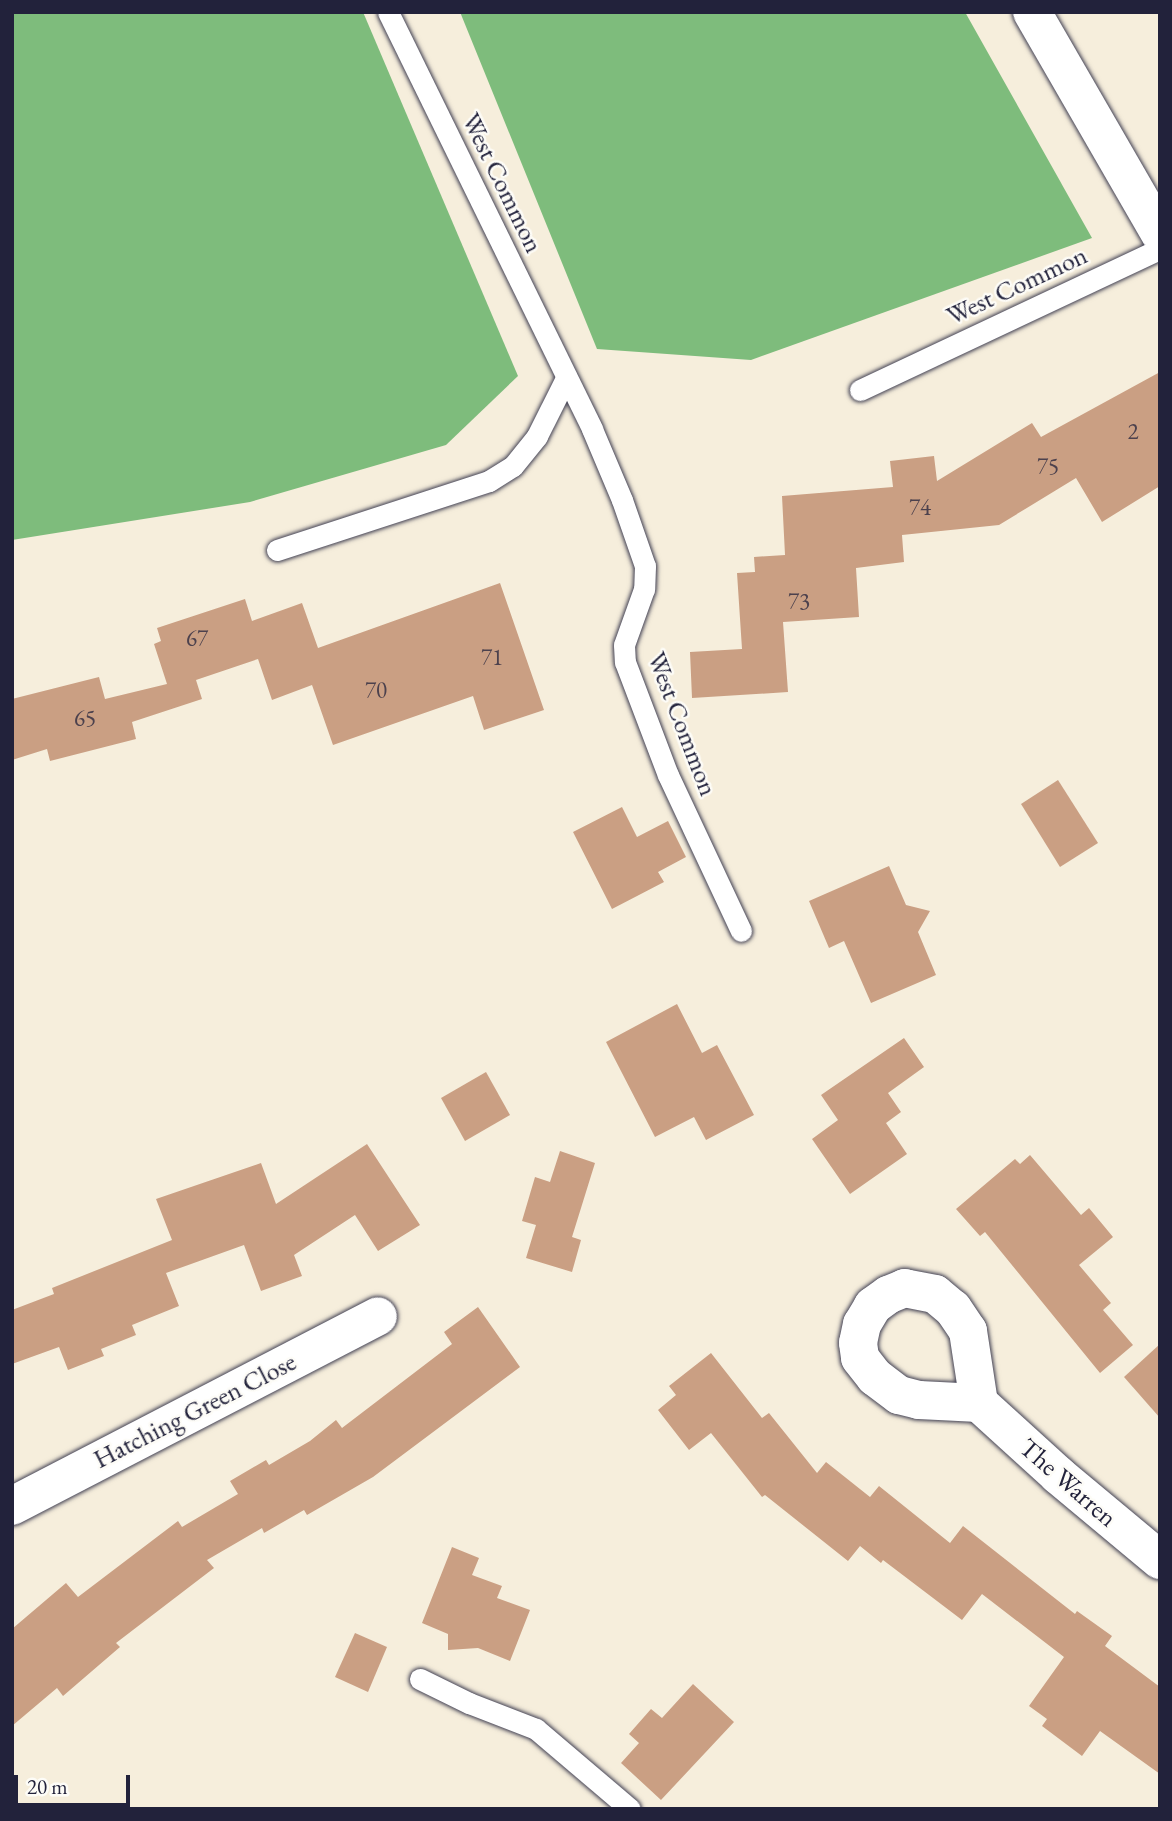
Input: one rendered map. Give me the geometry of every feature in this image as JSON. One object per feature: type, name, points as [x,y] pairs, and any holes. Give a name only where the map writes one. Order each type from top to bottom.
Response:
[{"type":"street","points":[[1032,12],[1160,234]]},
{"type":"street","name":"Hatching Green Close","points":[[12,1506],[378,1316]]},
{"type":"street","name":"The Warren","points":[[979,1403],[1058,1475],[1160,1560]]},
{"type":"lane","name":"West Common","points":[[388,12],[617,488],[645,566],[644,589],[624,645],[625,662],[668,775],[741,931]]},
{"type":"lane","name":"West Common","points":[[860,390],[1160,249]]},
{"type":"lane","points":[[277,550],[489,481],[513,466],[537,436],[566,378]]},
{"type":"lane","points":[[420,1679],[469,1703],[536,1729],[630,1809]]},
{"type":"green space","points":[[12,12],[363,12],[518,376],[446,445],[250,502],[12,540]]},
{"type":"green space","points":[[460,12],[965,12],[1092,238],[751,360],[597,349]]},
{"type":"building","points":[[1160,372],[1160,486],[1102,522],[1076,478],[999,525],[902,535],[904,562],[856,568],[859,617],[783,622],[788,692],[692,698],[690,652],[742,649],[737,573],[755,572],[754,557],[785,555],[782,496],[893,487],[890,461],[934,456],[937,481],[1032,423],[1041,437]]},
{"type":"building","points":[[500,583],[544,710],[484,730],[473,696],[333,745],[312,685],[272,700],[258,659],[196,680],[202,699],[132,722],[136,739],[50,761],[47,749],[12,760],[12,699],[99,677],[105,699],[167,684],[154,644],[161,641],[157,628],[245,599],[252,621],[302,603],[318,648]]},
{"type":"building","points":[[1058,780],[1098,843],[1060,867],[1021,804]]},
{"type":"building","points":[[622,807],[637,837],[668,821],[686,857],[658,872],[664,882],[612,909],[573,832]]},
{"type":"building","points":[[889,866],[906,905],[930,911],[918,932],[936,975],[871,1003],[844,941],[829,948],[809,901]]},
{"type":"building","points":[[677,1004],[702,1053],[717,1045],[754,1115],[706,1140],[694,1117],[655,1137],[606,1042]]},
{"type":"building","points":[[904,1038],[924,1067],[888,1093],[901,1112],[886,1123],[907,1154],[850,1194],[812,1139],[838,1120],[821,1095]]},
{"type":"building","points":[[486,1072],[510,1115],[465,1141],[441,1098]]},
{"type":"building","points":[[367,1144],[420,1225],[378,1251],[355,1215],[294,1255],[302,1276],[261,1291],[244,1245],[166,1273],[179,1306],[132,1325],[136,1335],[101,1349],[104,1356],[68,1370],[59,1347],[12,1364],[12,1310],[54,1294],[52,1288],[172,1240],[156,1199],[261,1163],[276,1204]]},
{"type":"building","points":[[560,1151],[595,1163],[572,1237],[581,1240],[572,1272],[526,1258],[536,1225],[522,1221],[535,1177],[550,1182]]},
{"type":"building","points":[[1030,1155],[1081,1215],[1089,1208],[1113,1237],[1079,1265],[1111,1303],[1103,1310],[1133,1345],[1100,1373],[985,1232],[980,1236],[956,1209],[1015,1159],[1020,1164]]},
{"type":"building","points":[[478,1307],[520,1367],[373,1477],[307,1515],[304,1510],[264,1533],[262,1528],[207,1560],[214,1568],[116,1643],[120,1647],[63,1696],[57,1688],[12,1726],[12,1629],[66,1583],[78,1597],[178,1521],[182,1527],[238,1494],[230,1481],[266,1460],[269,1465],[310,1441],[336,1420],[342,1428],[452,1344],[444,1332]]},
{"type":"building","points":[[1160,1344],[1160,1418],[1124,1377]]},
{"type":"building","points":[[711,1353],[762,1418],[769,1413],[817,1473],[826,1462],[870,1497],[879,1486],[950,1543],[963,1526],[1075,1614],[1077,1611],[1112,1636],[1105,1646],[1160,1687],[1160,1774],[1100,1731],[1082,1756],[1042,1726],[1047,1719],[1029,1706],[1064,1657],[982,1594],[962,1620],[883,1560],[881,1563],[860,1546],[848,1561],[765,1495],[762,1497],[711,1433],[689,1450],[658,1410],[676,1395],[669,1386]]},
{"type":"building","points":[[452,1547],[479,1558],[472,1575],[502,1586],[497,1598],[530,1610],[510,1661],[478,1648],[448,1650],[448,1634],[422,1623]]},
{"type":"building","points":[[355,1633],[387,1647],[368,1692],[335,1677]]},
{"type":"building","points":[[693,1684],[734,1722],[661,1800],[621,1763],[639,1743],[629,1734],[651,1709],[662,1718]]}]
